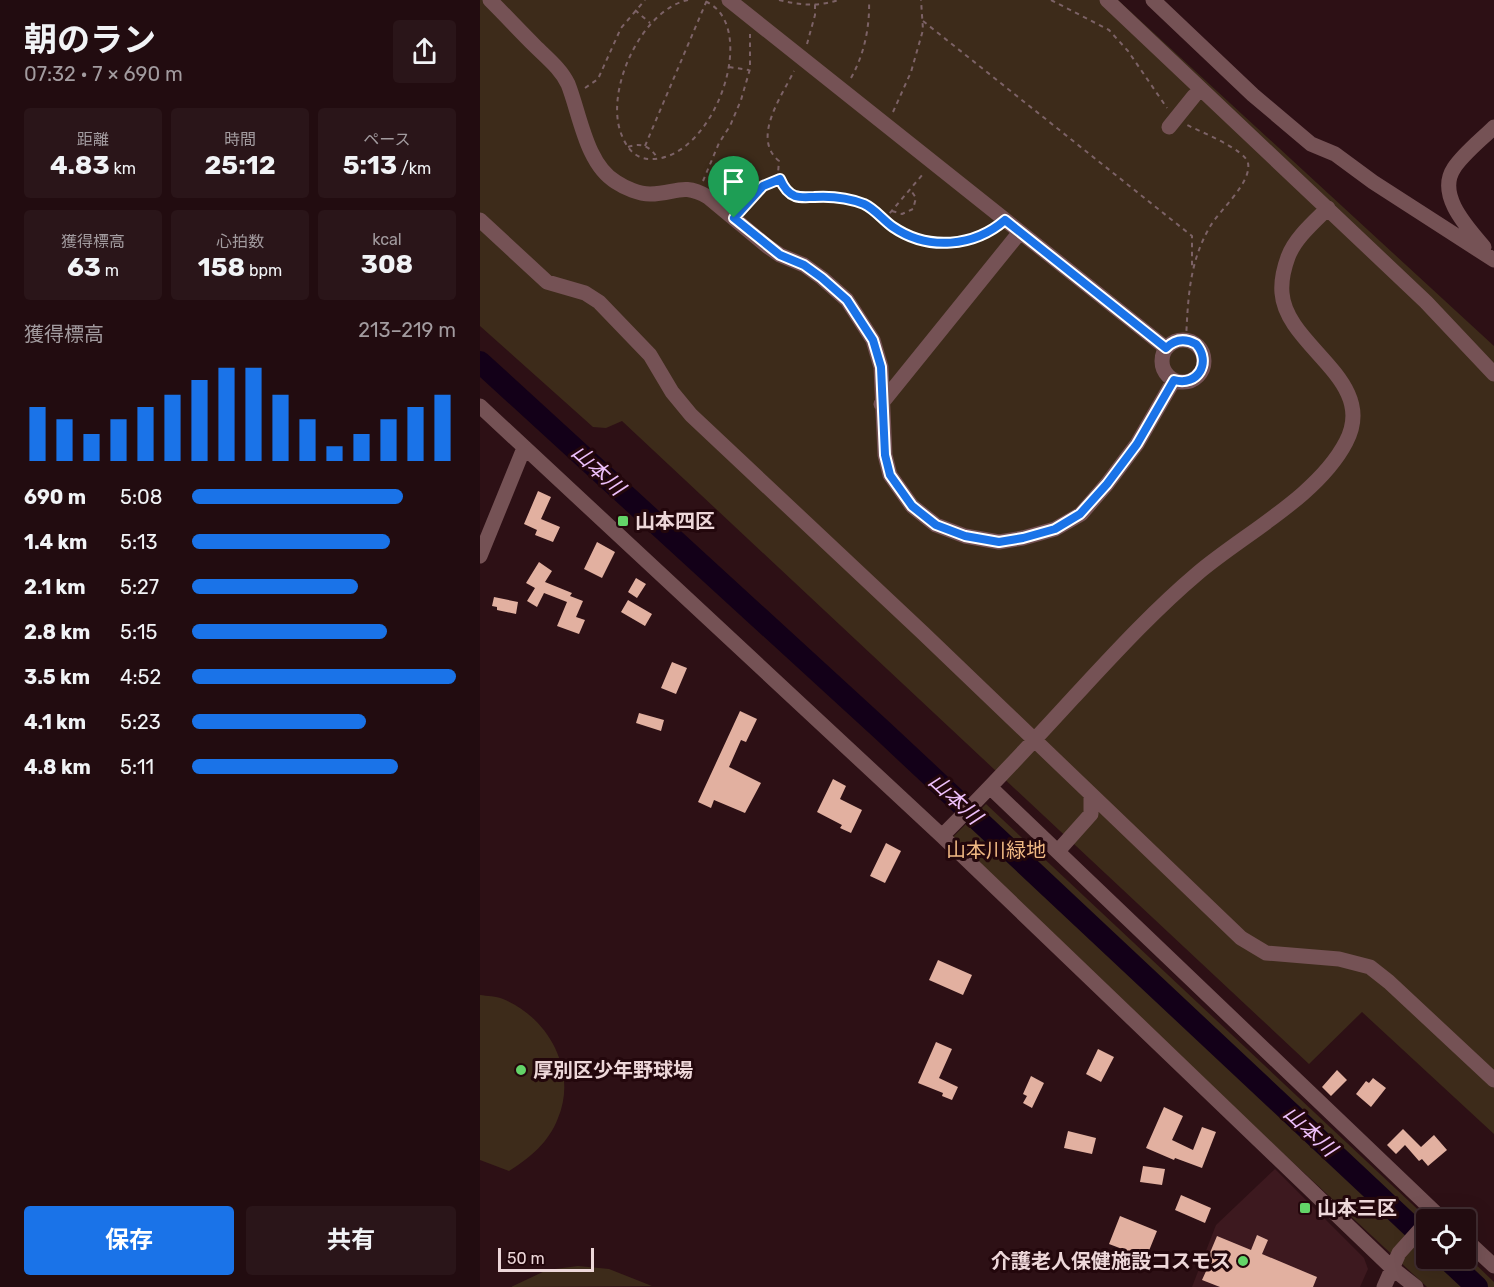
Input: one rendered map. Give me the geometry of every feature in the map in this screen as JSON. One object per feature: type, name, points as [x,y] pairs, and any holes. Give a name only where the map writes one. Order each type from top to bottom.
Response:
[{"type":"street","points":[[490,0],[560,72],[592,152],[601,167],[614,181],[629,189],[649,194],[683,188],[708,196],[780,255],[804,265],[847,300],[873,340],[881,367],[878,408],[890,475],[912,506],[936,525],[965,536],[999,542],[1055,529],[1080,514],[1107,484],[1137,444],[1174,380]]},
{"type":"street","points":[[729,0],[1166,348]]},
{"type":"street","points":[[1107,0],[1426,302],[1494,374]]},
{"type":"street","points":[[1153,0],[1253,95],[1311,144],[1335,154],[1373,182],[1494,259]]},
{"type":"street","points":[[1172,122],[1194,96]]},
{"type":"street","points":[[1494,127],[1453,169],[1449,188],[1453,204],[1494,259]]},
{"type":"street","points":[[942,836],[1121,647],[1190,581],[1318,480],[1338,457],[1349,437],[1352,414],[1349,396],[1339,377],[1295,324],[1282,294],[1283,278],[1289,255],[1311,225],[1328,208]]},
{"type":"street","points":[[480,220],[548,282],[585,293],[599,302],[650,355],[672,393],[691,415],[923,633],[1241,938],[1266,953],[1339,959],[1370,967],[1494,1080]]},
{"type":"street","points":[[878,408],[1020,232]]},
{"type":"street","points":[[1186,340],[1196,344],[1204,362],[1200,374],[1186,382],[1174,380],[1165,373],[1163,367],[1163,354],[1166,348],[1175,342],[1186,340]]},
{"type":"street","points":[[480,406],[942,836],[1392,1268],[1416,1287]]},
{"type":"street","points":[[480,556],[524,448]]},
{"type":"street","points":[[986,790],[1058,851],[1423,1209]]},
{"type":"street","points":[[1058,851],[1091,814],[1091,794]]},
{"type":"street","points":[[1384,1287],[1399,1253],[1416,1236]]},
{"type":"street","points":[[1476,1249],[1494,1266]]},
{"type":"path","points":[[571,95],[598,79],[621,28],[645,0]]},
{"type":"path","points":[[688,0],[673,5],[650,23],[634,46],[625,69],[618,98],[618,121],[622,137],[628,147],[639,157],[658,159],[677,152],[706,125],[722,92],[729,67],[728,30],[718,9],[702,0]]},
{"type":"path","points":[[779,0],[802,5],[838,0]]},
{"type":"path","points":[[843,91],[855,71],[863,48],[869,0]]},
{"type":"path","points":[[886,125],[911,72],[923,30],[921,0]]},
{"type":"path","points":[[1051,0],[1109,30],[1128,51],[1165,106],[1172,122],[1237,150],[1245,156],[1248,164],[1247,176],[1212,224],[1195,259],[1191,274]]},
{"type":"path","points":[[645,146],[706,1]]},
{"type":"path","points":[[815,2],[810,36],[767,130],[768,148],[779,161],[778,174],[783,187],[796,196],[828,197],[864,204],[894,227],[914,237],[937,243],[966,241],[985,234],[1005,220]]},
{"type":"path","points":[[635,10],[650,23]]},
{"type":"path","points":[[698,191],[741,100],[749,70],[748,15]]},
{"type":"path","points":[[922,21],[1192,236],[1186,340]]},
{"type":"path","points":[[729,67],[749,70]]},
{"type":"path","points":[[628,147],[636,144],[645,146],[653,150],[658,159]]},
{"type":"path","points":[[884,220],[933,162]]},
{"type":"path","points":[[734,218],[763,186],[780,179]]},
{"type":"path","points":[[892,211],[902,214],[913,209],[916,198],[910,189]]},
{"type":"shaded area","points":[[1275,1169],[1364,1258],[1368,1269],[1360,1287],[1192,1287],[1216,1225]]},
{"type":"green space","points":[[480,0],[1118,0],[1494,346],[1494,1134],[1362,1012],[1309,1064],[622,421],[606,428],[593,427],[480,326]]},
{"type":"green space","name":"山本川緑地","points":[[986,804],[1417,1209],[1416,1269],[1476,1269],[1476,1265],[1494,1282],[1494,1287],[1427,1287],[948,842]]},
{"type":"green space","name":"厚別区少年野球場","points":[[480,995],[503,999],[519,1007],[533,1019],[555,1048],[564,1082],[563,1100],[550,1135],[531,1155],[509,1171],[480,1160]]},
{"type":"green space","points":[[578,1266],[609,1269],[652,1286],[511,1287],[547,1270]]},
{"type":"building","points":[[538,491],[551,497],[541,519],[560,527],[553,542],[535,535],[537,530],[524,524]]},
{"type":"building","points":[[597,542],[615,552],[602,578],[584,569]]},
{"type":"building","points":[[539,562],[552,571],[545,582],[572,593],[570,596],[583,601],[576,617],[585,620],[579,634],[557,626],[567,602],[544,593],[537,607],[527,601],[535,588],[526,583]]},
{"type":"building","points":[[636,578],[646,584],[637,598],[628,592]]},
{"type":"building","points":[[494,597],[518,602],[516,614],[497,610],[497,607],[492,606]]},
{"type":"building","points":[[628,600],[652,614],[645,626],[621,612]]},
{"type":"building","points":[[672,662],[687,668],[676,694],[661,688]]},
{"type":"building","points":[[740,711],[757,719],[746,742],[741,740],[729,767],[761,783],[745,813],[714,800],[711,808],[698,802]]},
{"type":"building","points":[[639,713],[664,720],[661,731],[636,723]]},
{"type":"building","points":[[833,779],[846,786],[840,799],[862,810],[851,833],[840,828],[842,825],[817,812]]},
{"type":"building","points":[[886,843],[901,851],[885,883],[870,876]]},
{"type":"building","points":[[938,960],[972,975],[963,995],[929,980]]},
{"type":"building","points":[[936,1042],[952,1049],[939,1078],[958,1087],[952,1100],[942,1096],[943,1093],[918,1083]]},
{"type":"building","points":[[1098,1049],[1114,1057],[1101,1082],[1086,1074]]},
{"type":"building","points":[[1337,1070],[1347,1080],[1331,1096],[1322,1087]]},
{"type":"building","points":[[1031,1076],[1044,1083],[1032,1108],[1023,1103],[1027,1096],[1023,1094]]},
{"type":"building","points":[[1373,1078],[1386,1088],[1371,1107],[1356,1094],[1366,1081],[1369,1083]]},
{"type":"building","points":[[1164,1107],[1183,1116],[1172,1140],[1193,1150],[1202,1127],[1216,1132],[1202,1168],[1175,1158],[1174,1160],[1146,1148]]},
{"type":"building","points":[[1403,1129],[1421,1147],[1434,1135],[1447,1150],[1428,1166],[1422,1159],[1419,1161],[1405,1145],[1396,1154],[1387,1145]]},
{"type":"building","points":[[1068,1131],[1096,1138],[1092,1154],[1064,1148]]},
{"type":"building","points":[[1143,1166],[1165,1169],[1162,1185],[1140,1182]]},
{"type":"building","points":[[1181,1195],[1211,1208],[1205,1223],[1175,1210]]},
{"type":"building","points":[[1120,1216],[1157,1231],[1146,1258],[1109,1244]]},
{"type":"building","name":"介護老人保健施設コスモス","points":[[1257,1235],[1268,1240],[1262,1254],[1317,1277],[1313,1287],[1220,1287],[1202,1280],[1207,1269],[1204,1267],[1217,1236],[1251,1250]]},
{"type":"waterway","name":"山本川","points":[[480,362],[883,731],[1416,1231]]},
{"type":"waterway","name":"山本川","points":[[1458,1269],[1477,1287]]},
{"type":"place","name":"山本四区","points":[[623,521]]},
{"type":"place","name":"厚別区少年野球場","points":[[521,1070]]},
{"type":"place","name":"山本三区","points":[[1305,1208]]},
{"type":"place","name":"介護老人保健施設コスモス","points":[[1243,1261]]},
{"type":"route","points":[[780,179],[783,187],[796,196],[828,197],[864,204],[903,232],[937,243],[973,239],[997,227],[1005,220],[1166,348],[1180,340],[1196,344],[1203,355],[1203,368],[1200,374],[1191,380],[1186,382],[1174,380],[1137,444],[1107,484],[1080,514],[1055,529],[1023,538],[999,542],[965,536],[936,525],[912,506],[890,475],[885,455],[881,367],[873,340],[847,300],[804,265],[780,255],[767,246],[734,218],[763,186],[780,179]]}]
